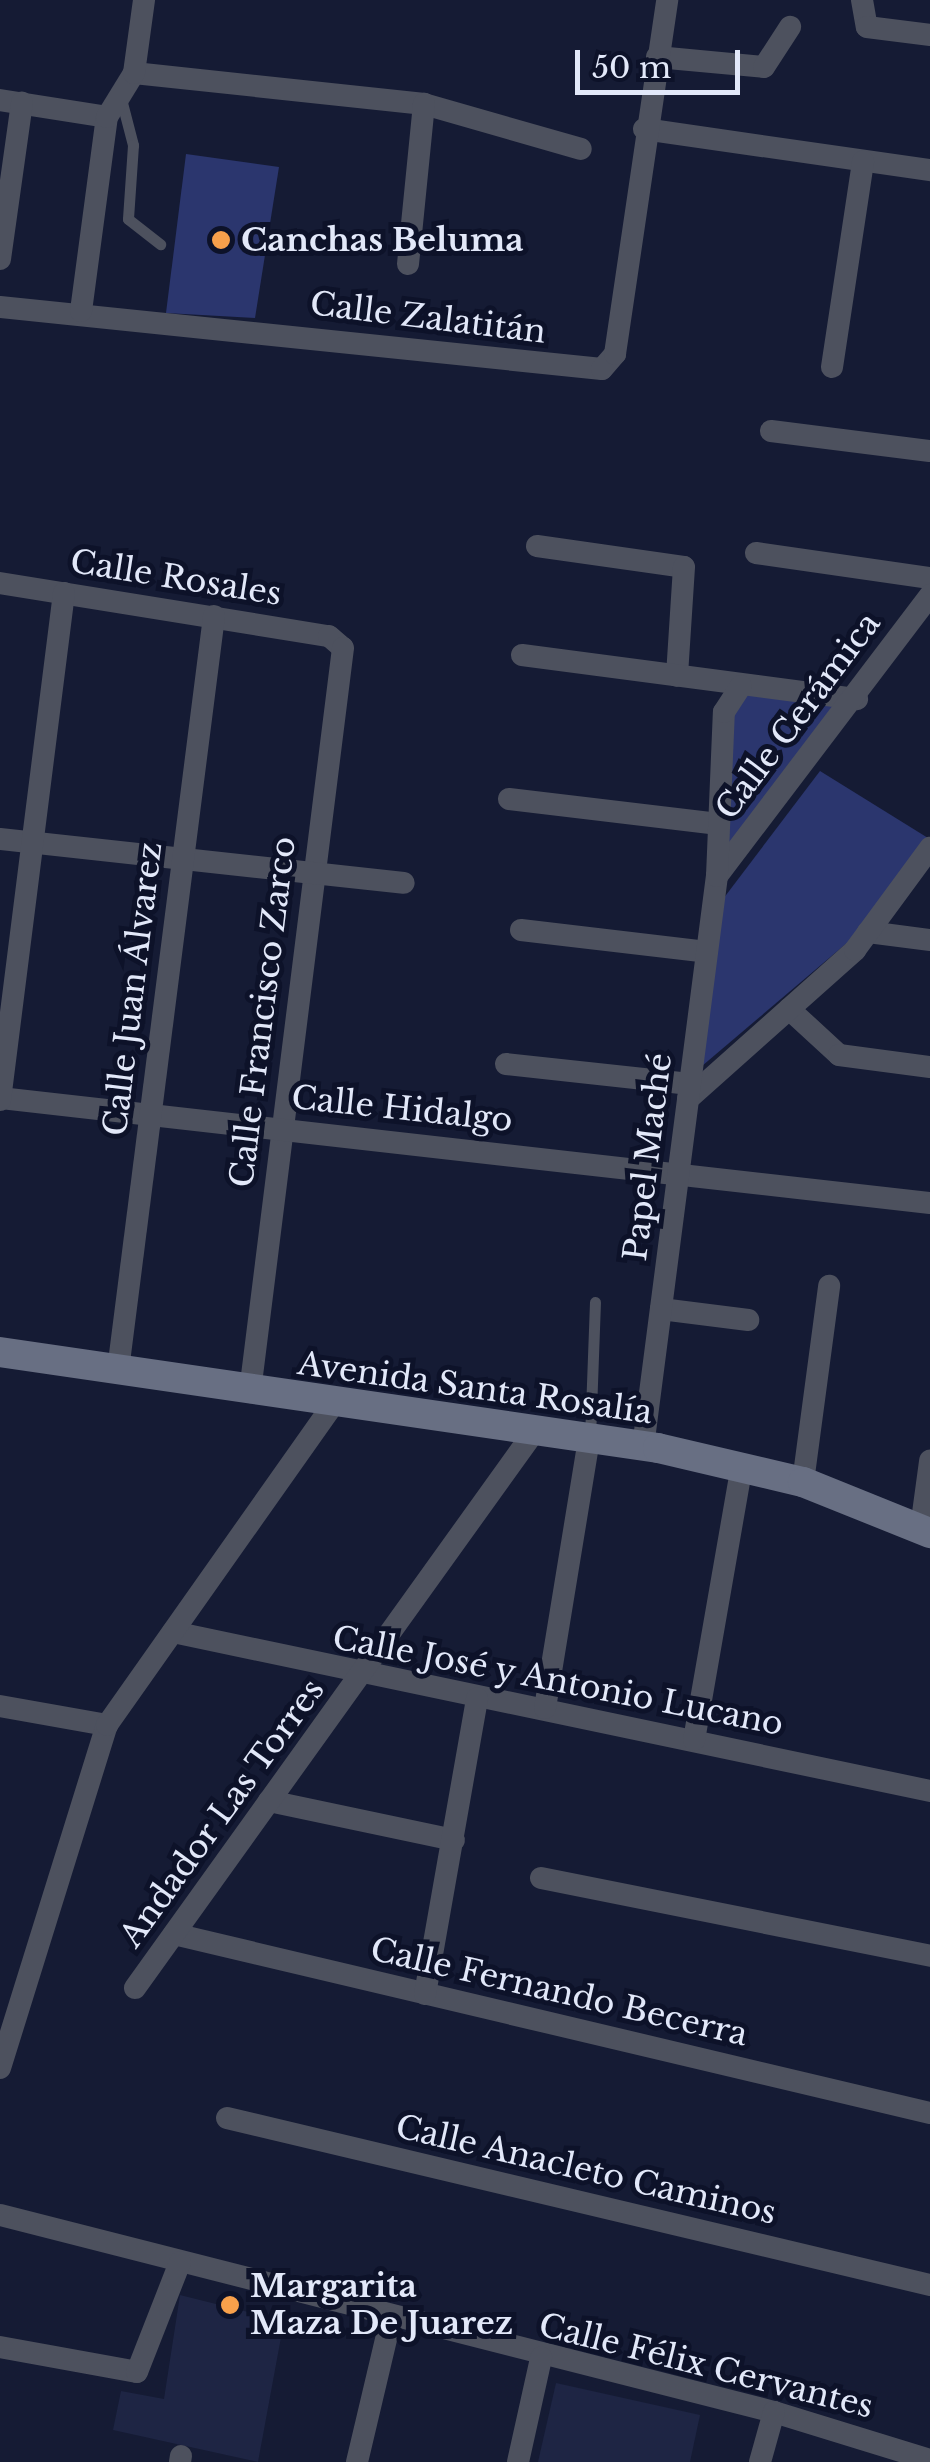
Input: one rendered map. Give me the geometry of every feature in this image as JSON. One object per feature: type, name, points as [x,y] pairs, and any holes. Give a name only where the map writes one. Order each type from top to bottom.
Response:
[{"type":"street","points":[[82,311],[107,116],[134,73],[144,0]]},
{"type":"street","name":"Calle Zalatitán","points":[[0,307],[82,311],[602,369],[614,354],[644,130],[667,0]]},
{"type":"street","points":[[862,0],[867,27],[930,35]]},
{"type":"street","points":[[657,57],[764,67],[790,27]]},
{"type":"street","points":[[134,73],[424,104],[582,148]]},
{"type":"street","points":[[0,258],[11,102],[107,116]]},
{"type":"street","points":[[408,264],[424,104]]},
{"type":"street","points":[[644,130],[930,170]]},
{"type":"street","points":[[832,367],[863,160]]},
{"type":"street","points":[[771,430],[930,451]]},
{"type":"street","points":[[538,546],[684,567],[676,676]]},
{"type":"street","points":[[756,553],[930,578]]},
{"type":"street","name":"Calle Rosales","points":[[0,583],[214,616],[340,642]]},
{"type":"street","points":[[0,1099],[37,843],[64,593]]},
{"type":"street","name":"Calle Cerámica","points":[[717,876],[856,699],[930,595]]},
{"type":"street","name":"Calle Juan Álvarez","points":[[118,1370],[214,616]]},
{"type":"street","name":"Calle Francisco Zarco","points":[[250,1392],[340,642]]},
{"type":"street","points":[[522,656],[856,699]]},
{"type":"street","name":"Papel Maché","points":[[644,1446],[717,876],[724,712],[741,686]]},
{"type":"street","points":[[509,799],[719,824]]},
{"type":"street","points":[[0,839],[404,884]]},
{"type":"street","points":[[506,1064],[689,1092],[789,1009],[868,932],[930,848]]},
{"type":"street","points":[[520,930],[707,952]]},
{"type":"street","points":[[868,932],[930,940]]},
{"type":"street","points":[[789,1009],[839,1055],[930,1067]]},
{"type":"street","name":"Calle Hidalgo","points":[[0,1099],[678,1170],[930,1203]]},
{"type":"street","points":[[803,1482],[829,1286]]},
{"type":"street","points":[[661,1308],[748,1320]]},
{"type":"street","name":"Avenida Santa Rosalía","points":[[0,1352],[332,1406],[644,1446],[803,1482],[925,1530]]},
{"type":"street","points":[[0,2068],[11,1996],[107,1724],[332,1406]]},
{"type":"street","name":"Andador Las Torres","points":[[135,1988],[534,1432]]},
{"type":"street","points":[[545,1708],[590,1440]]},
{"type":"street","points":[[925,1530],[930,1461]]},
{"type":"street","points":[[694,1740],[742,1466]]},
{"type":"street","name":"Calle José y Antonio Lucano","points":[[173,1632],[362,1676],[545,1708],[930,1791]]},
{"type":"street","points":[[425,1994],[477,1699]]},
{"type":"street","points":[[0,1706],[107,1724]]},
{"type":"street","points":[[269,1801],[454,1840]]},
{"type":"street","points":[[541,1878],[930,1956]]},
{"type":"street","name":"Calle Fernando Becerra","points":[[174,1934],[930,2113]]},
{"type":"street","name":"Calle Anacleto Caminos","points":[[228,2118],[930,2285]]},
{"type":"street","name":"Calle Félix Cervantes","points":[[0,2215],[541,2358],[774,2412],[930,2460]]},
{"type":"street","points":[[0,2347],[138,2372],[180,2262]]},
{"type":"street","points":[[358,2462],[391,2318]]},
{"type":"street","points":[[518,2462],[541,2358]]},
{"type":"street","points":[[760,2462],[774,2412]]},
{"type":"lane","points":[[120,95],[133,145],[128,219],[160,244]]},
{"type":"lane","points":[[590,1440],[594,1302]]},
{"type":"shaded area","name":"Canchas Beluma","points":[[186,154],[279,167],[255,318],[166,313]]},
{"type":"shaded area","points":[[744,689],[836,704],[722,857],[727,712]]},
{"type":"shaded area","points":[[820,771],[928,838],[854,937],[702,1066],[720,903]]},
{"type":"shaded area","points":[[180,2295],[284,2321],[258,2462],[113,2430],[121,2391],[164,2399]]},
{"type":"shaded area","points":[[556,2383],[700,2415],[690,2462],[538,2462]]},
{"type":"place","name":"Canchas Beluma","points":[[221,240]]},
{"type":"place","name":"Margarita Maza De Juarez","points":[[230,2305]]}]
